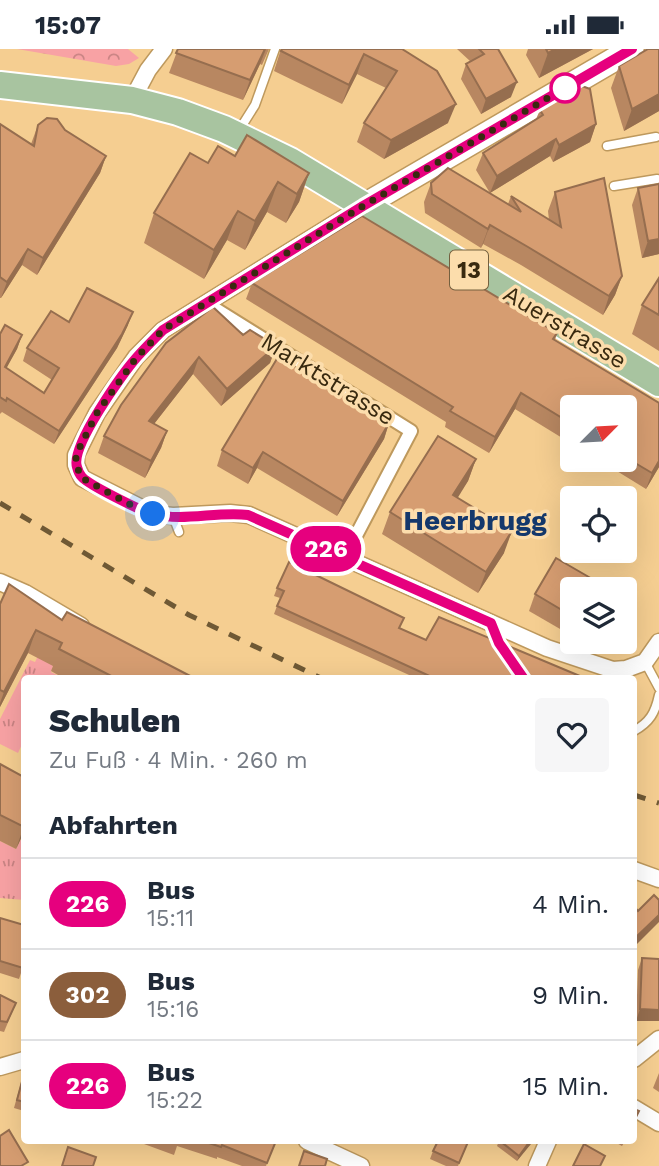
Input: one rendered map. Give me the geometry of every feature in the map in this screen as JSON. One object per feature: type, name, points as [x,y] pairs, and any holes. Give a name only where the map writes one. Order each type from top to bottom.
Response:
[{"type":"main road","points":[[363,206],[632,49]]},
{"type":"main road","name":"13","points":[[0,85],[132,100],[189,115],[290,161],[363,206]]},
{"type":"main road","name":"Auerstrasse","points":[[363,206],[659,383]]},
{"type":"street","points":[[132,100],[163,49]]},
{"type":"street","points":[[363,206],[163,330],[136,358],[97,413],[76,455],[76,465],[82,478],[131,505],[176,524],[230,513],[248,515],[574,658],[612,670],[626,669],[645,662],[659,642]]},
{"type":"street","name":"Marktstrasse","points":[[206,303],[411,431],[350,547]]},
{"type":"street","points":[[0,582],[92,632]]},
{"type":"street","points":[[637,871],[659,879]]},
{"type":"street","points":[[637,1057],[659,1039]]},
{"type":"street","points":[[0,1067],[21,1061]]},
{"type":"street","points":[[637,1110],[659,1123]]},
{"type":"street","points":[[313,1144],[361,1166]]},
{"type":"street","points":[[537,1166],[547,1144]]},
{"type":"lane","points":[[236,135],[255,105],[275,49]]},
{"type":"lane","points":[[607,146],[656,137]]},
{"type":"lane","points":[[614,186],[657,179]]},
{"type":"lane","points":[[645,662],[659,688]]},
{"type":"lane","points":[[637,729],[646,724],[655,713],[659,695]]},
{"type":"green space","points":[[17,49],[128,49],[139,58],[129,64],[116,66]]},
{"type":"green space","points":[[44,644],[53,666],[51,672],[57,675],[22,675],[30,660],[35,662]]},
{"type":"green space","points":[[21,678],[21,746],[18,753],[0,744],[0,719]]},
{"type":"green space","points":[[21,839],[21,900],[0,898],[0,841],[16,849]]},
{"type":"building","points":[[178,49],[265,49],[250,80],[176,53]]},
{"type":"building","points":[[402,49],[437,71],[456,104],[391,140],[364,123],[397,71],[364,54],[349,85],[281,51]]},
{"type":"building","points":[[479,49],[498,49],[517,82],[486,99],[466,64],[484,54]]},
{"type":"building","points":[[648,49],[659,49],[659,94],[632,109],[619,66]]},
{"type":"building","points":[[582,86],[590,89],[596,124],[559,145],[556,139],[497,176],[483,153],[543,115],[540,110]]},
{"type":"building","points":[[47,118],[57,119],[65,130],[106,156],[43,258],[28,249],[7,282],[0,277],[0,124],[34,146],[38,125]]},
{"type":"building","points":[[247,135],[309,173],[297,194],[278,182],[255,221],[238,211],[214,250],[154,213],[190,153],[208,163],[218,146],[235,156]]},
{"type":"building","points":[[448,168],[521,212],[511,196],[561,227],[555,192],[604,178],[622,276],[609,296],[490,225],[488,229],[432,194],[431,183]]},
{"type":"building","points":[[659,184],[659,239],[648,241],[638,188]]},
{"type":"building","points":[[362,216],[557,333],[553,339],[659,403],[659,461],[652,473],[637,464],[637,395],[560,395],[560,417],[521,393],[495,437],[450,411],[453,407],[252,283]]},
{"type":"building","points":[[659,278],[659,315],[642,305]]},
{"type":"building","points":[[87,288],[133,312],[122,334],[59,431],[7,398],[6,401],[0,397],[0,334],[5,325],[22,335],[5,367],[44,393],[59,368],[27,348],[51,311],[69,322]]},
{"type":"building","points":[[213,307],[243,335],[250,330],[276,346],[227,389],[199,357],[149,421],[167,431],[151,461],[104,436],[121,405],[166,343]]},
{"type":"building","points":[[278,357],[389,423],[343,501],[263,452],[253,468],[222,450]]},
{"type":"building","points":[[438,436],[476,459],[453,495],[512,531],[486,572],[390,512]]},
{"type":"building","points":[[556,558],[560,563],[589,577],[560,577],[560,609],[535,594]]},
{"type":"building","points":[[289,562],[404,618],[399,628],[426,640],[439,617],[577,675],[427,675],[277,606],[284,591],[277,588]]},
{"type":"building","points":[[9,584],[62,620],[67,612],[188,675],[109,675],[59,649],[62,643],[36,630],[4,692],[0,690],[0,604]]},
{"type":"building","points":[[0,764],[21,775],[21,826],[0,815]]},
{"type":"building","points":[[654,895],[659,900],[659,915],[637,936],[637,910]]},
{"type":"building","points":[[0,918],[21,924],[21,967],[0,961]]},
{"type":"building","points":[[642,958],[659,959],[659,1010],[640,1009]]},
{"type":"building","points":[[0,995],[16,1003],[7,1022],[0,1021]]},
{"type":"building","points":[[21,1085],[21,1101],[17,1100]]},
{"type":"building","points":[[9,1130],[28,1162],[21,1166],[0,1166],[0,1136]]},
{"type":"building","points":[[212,1144],[275,1144],[267,1163],[222,1145]]},
{"type":"building","points":[[436,1144],[467,1144],[459,1163],[433,1151]]},
{"type":"building","points":[[504,1144],[528,1144],[519,1156]]},
{"type":"building","points":[[584,1144],[605,1156],[600,1166],[573,1166]]},
{"type":"building","points":[[68,1147],[96,1157],[93,1166],[62,1166]]},
{"type":"building","points":[[304,1151],[327,1159],[325,1166],[299,1166]]},
{"type":"railway","points":[[0,503],[189,615],[315,675]]},
{"type":"railway","points":[[637,796],[659,803]]},
{"type":"bus line","name":"226","points":[[521,675],[499,643],[491,623],[248,515],[153,514],[82,478],[76,465],[76,455],[97,413],[136,358],[163,330],[363,206],[632,49]]},
{"type":"district","name":"Heerbrugg","points":[[475,520]]},
{"type":"route","points":[[153,514],[82,478],[76,465],[76,455],[97,413],[136,358],[163,330],[363,206],[565,88]]}]
